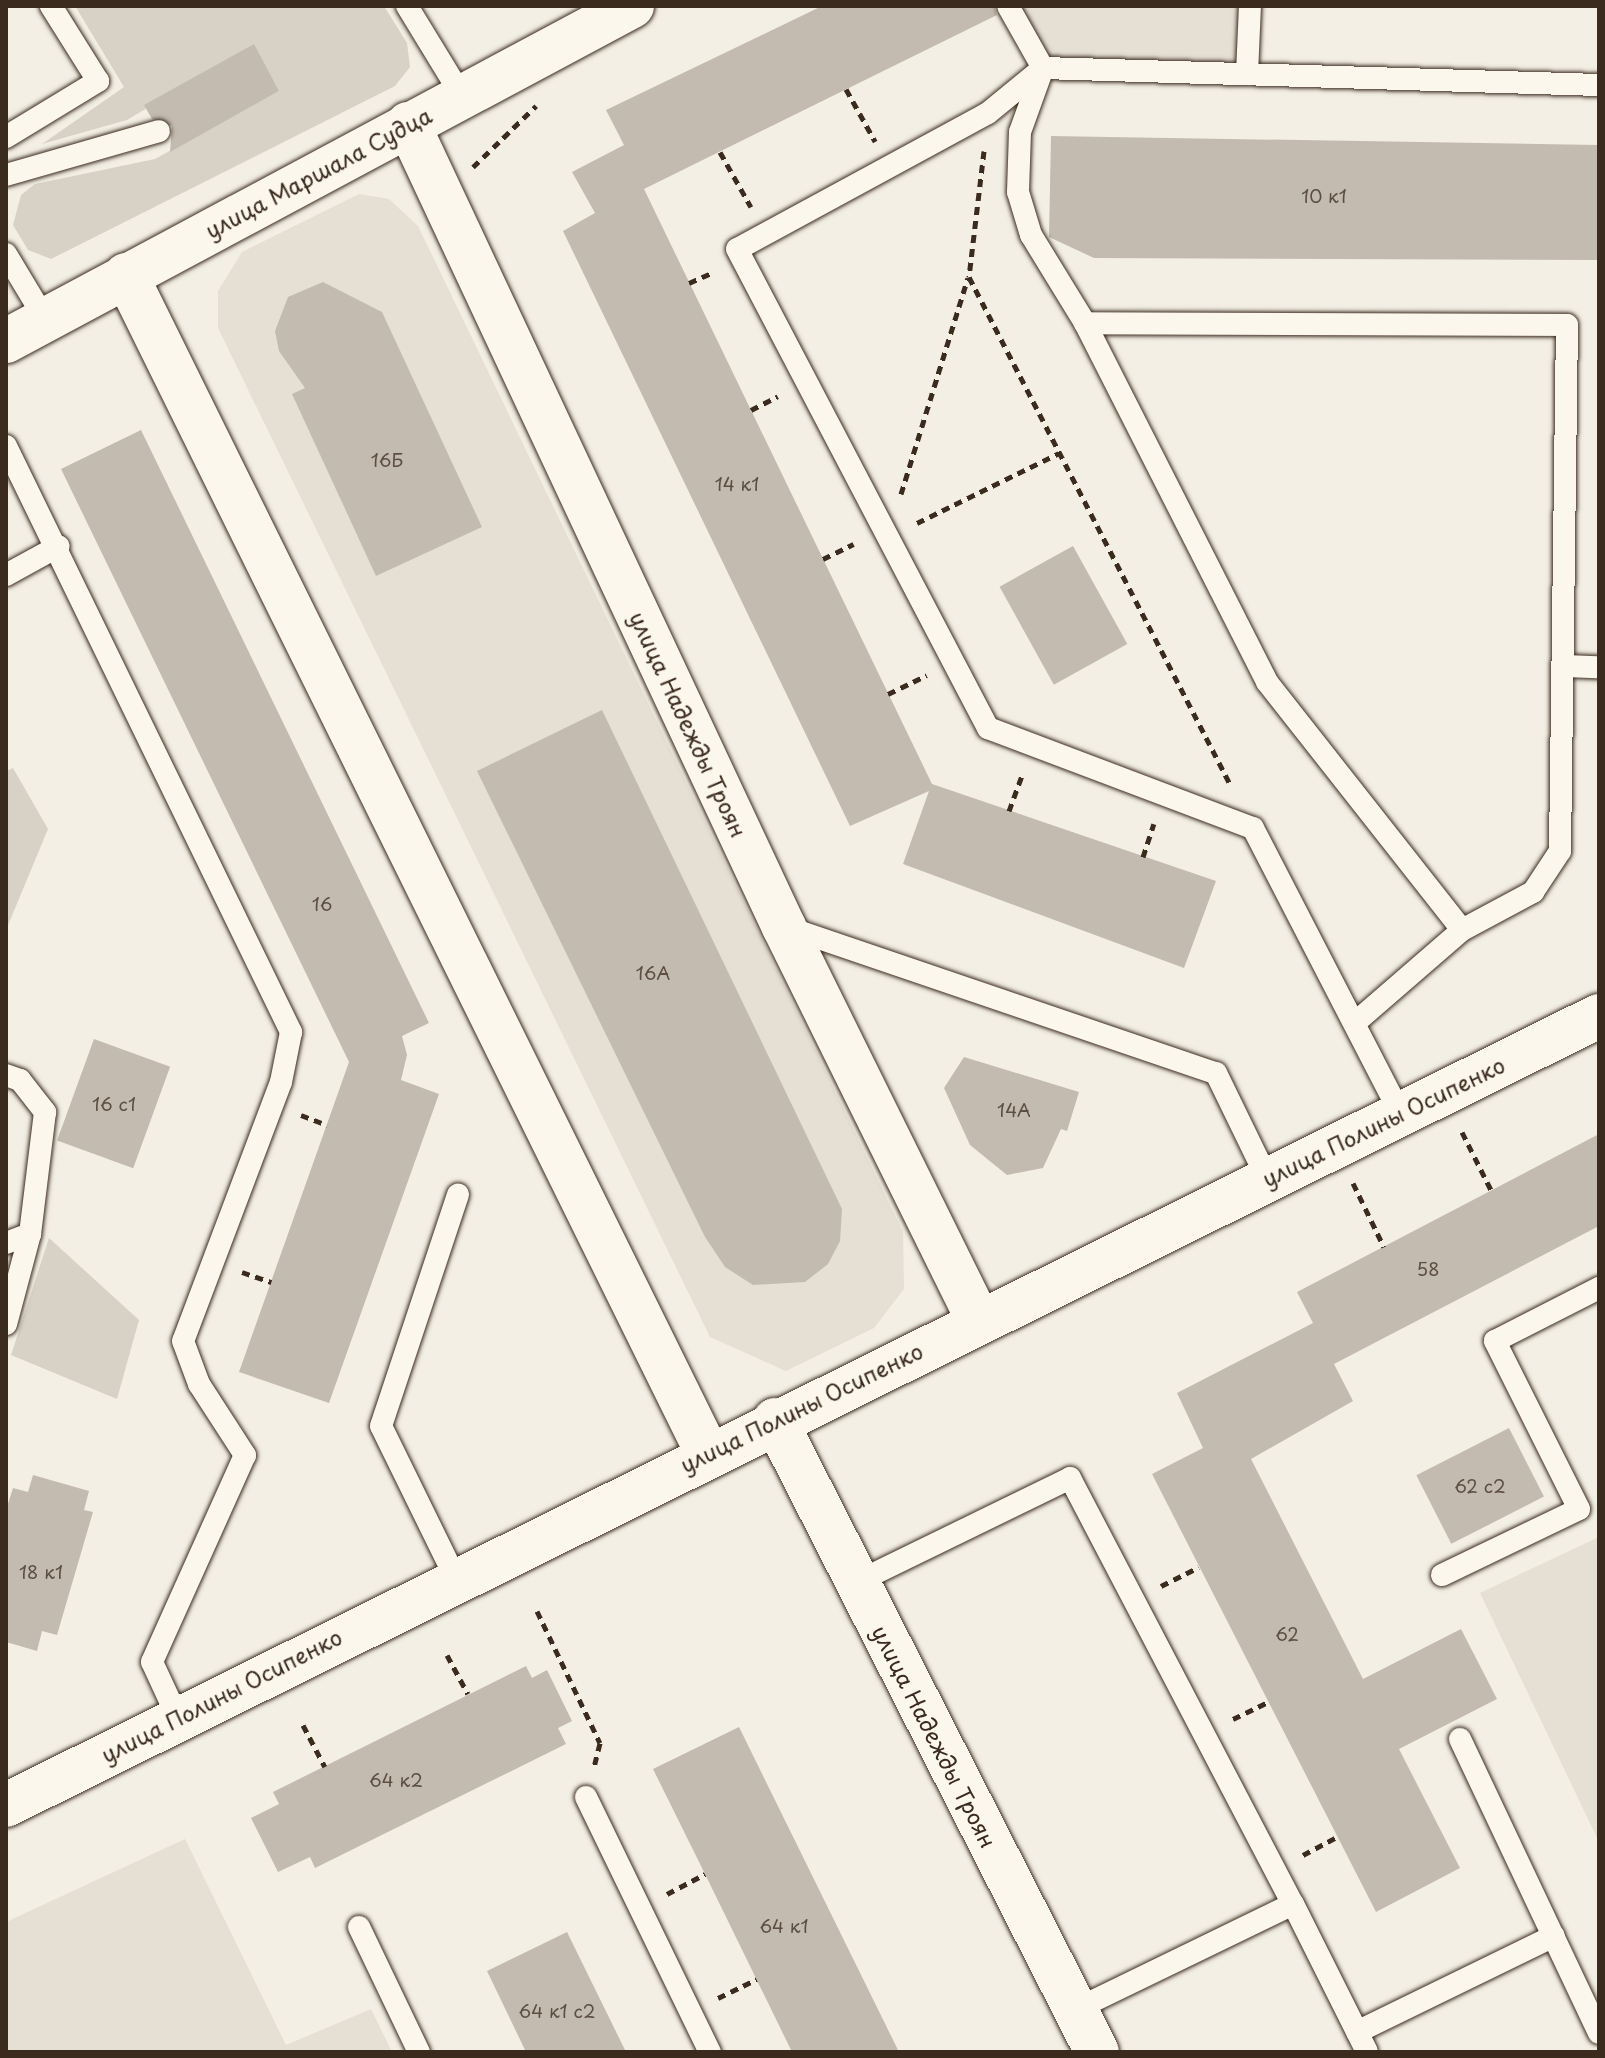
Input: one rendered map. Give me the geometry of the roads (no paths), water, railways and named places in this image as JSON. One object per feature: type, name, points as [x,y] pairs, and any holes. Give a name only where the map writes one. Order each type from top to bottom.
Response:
[{"type":"street","name":"улица Маршала Судца","points":[[6,341],[632,6]]},
{"type":"street","name":"улица Надежды Троян","points":[[408,124],[784,927],[979,1321]]},
{"type":"street","points":[[126,275],[707,1452]]},
{"type":"street","name":"улица Полины Осипенко","points":[[6,1805],[455,1577],[1442,1092],[1595,1027]]},
{"type":"street","name":"улица Надежды Троян","points":[[775,1420],[1097,2052]]},
{"type":"lane","points":[[6,137],[98,81],[51,6]]},
{"type":"lane","points":[[407,6],[462,96]]},
{"type":"lane","points":[[1008,6],[1043,68],[1020,132],[1018,192],[1031,235],[1085,323],[1267,682],[1462,930]]},
{"type":"lane","points":[[1247,74],[1250,6]]},
{"type":"lane","points":[[1400,1113],[1357,1021],[1253,828],[988,728],[737,249],[988,113],[1043,68],[1599,85]]},
{"type":"lane","points":[[6,175],[159,131]]},
{"type":"lane","points":[[6,254],[45,319]]},
{"type":"lane","points":[[1085,323],[1567,325],[1560,851],[1533,892],[1462,930],[1357,1021]]},
{"type":"lane","points":[[6,446],[59,546],[291,1032],[281,1082],[183,1341],[199,1384],[245,1455],[152,1662],[177,1716]]},
{"type":"lane","points":[[6,575],[59,546]]},
{"type":"lane","points":[[1563,666],[1599,667]]},
{"type":"lane","points":[[784,927],[1216,1073],[1267,1178]]},
{"type":"lane","points":[[6,1075],[20,1080],[45,1112],[30,1234],[6,1324]]},
{"type":"lane","points":[[455,1577],[381,1426],[458,1194]]},
{"type":"lane","points":[[6,1243],[30,1234]]},
{"type":"lane","points":[[1442,1575],[1579,1509],[1495,1341],[1599,1288]]},
{"type":"lane","points":[[857,1582],[1070,1478],[1362,2042],[1554,1936]]},
{"type":"lane","points":[[1460,1739],[1599,2033]]},
{"type":"lane","points":[[586,1797],[710,2052]]},
{"type":"lane","points":[[1075,2010],[1293,1904]]},
{"type":"lane","points":[[359,1927],[419,2052]]}]
